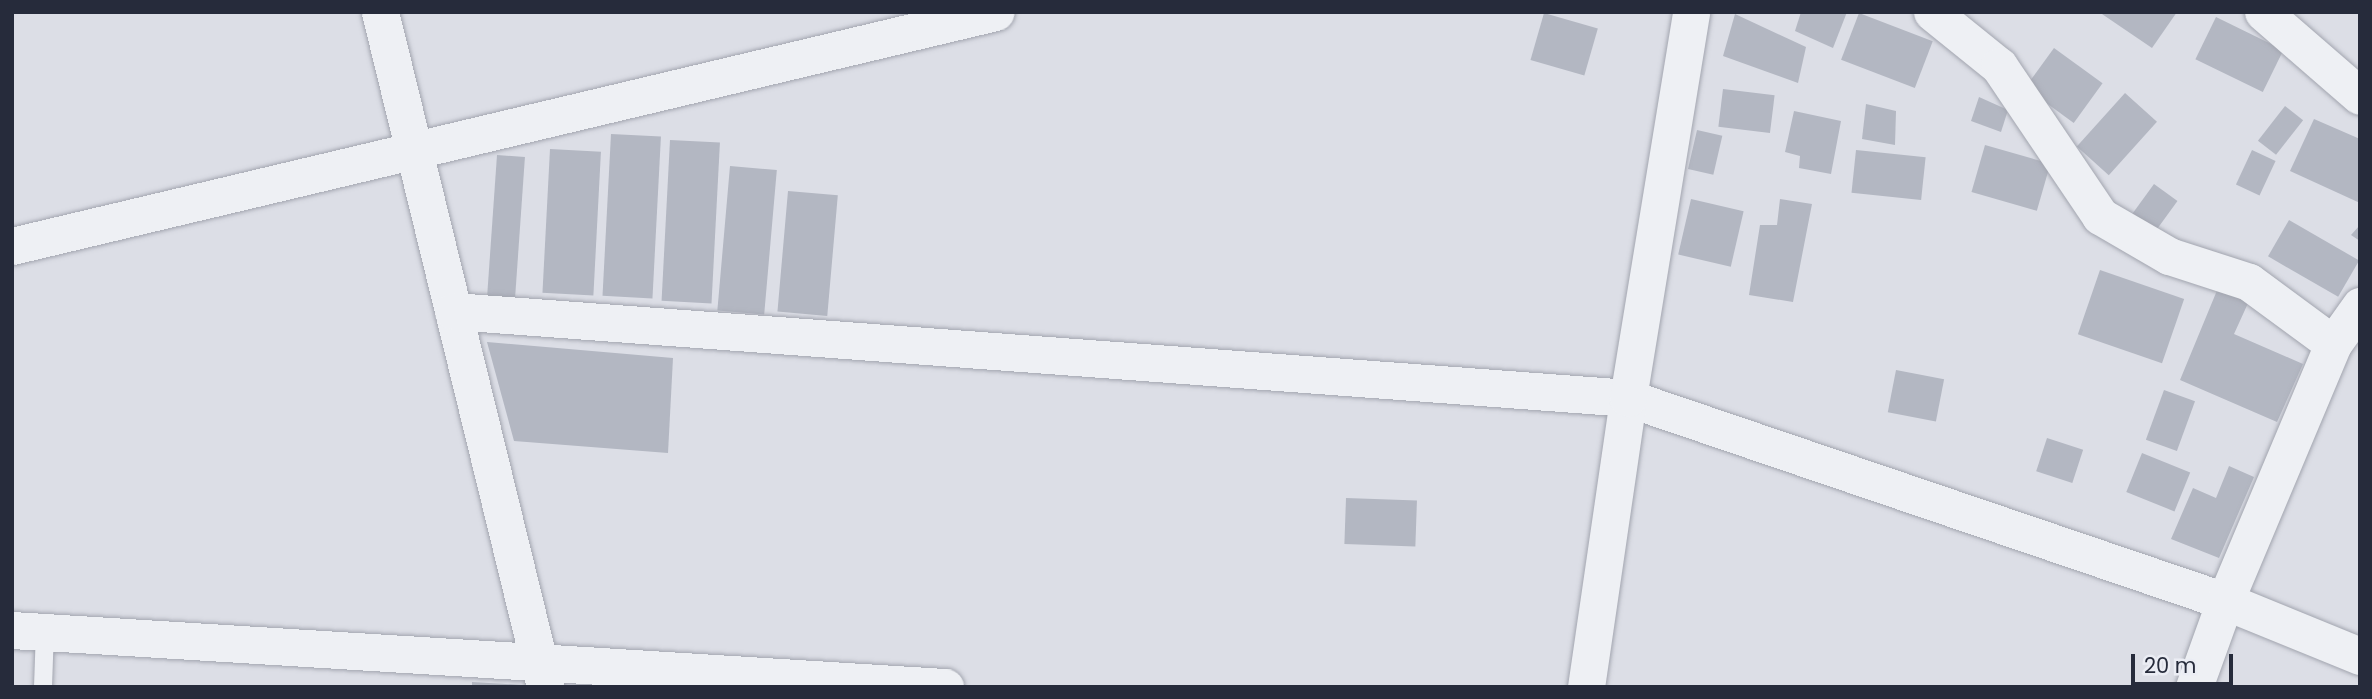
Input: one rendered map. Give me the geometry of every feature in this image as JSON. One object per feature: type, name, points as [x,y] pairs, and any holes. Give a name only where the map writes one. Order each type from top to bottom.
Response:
[{"type":"street","points":[[380,12],[541,673]]},
{"type":"street","points":[[12,246],[996,12]]},
{"type":"street","points":[[1586,687],[1628,398],[1691,12]]},
{"type":"street","points":[[1932,12],[1998,66],[2100,216],[2169,257],[2249,282],[2333,344]]},
{"type":"street","points":[[2263,12],[2360,96]]},
{"type":"street","points":[[2194,687],[2225,601],[2333,344],[2360,306]]},
{"type":"street","points":[[453,311],[1628,398],[2225,601],[2360,656]]},
{"type":"street","points":[[29,630],[541,673],[945,687]]},
{"type":"lane","points":[[29,630],[43,687]]},
{"type":"building","points":[[1801,12],[1847,12],[1833,48],[1795,31]]},
{"type":"building","points":[[2099,12],[2177,12],[2152,48]]},
{"type":"building","points":[[1544,13],[1598,28],[1584,76],[1530,60]]},
{"type":"building","points":[[1859,13],[1933,41],[1915,88],[1841,60]]},
{"type":"building","points":[[1735,14],[1806,47],[1798,83],[1723,56]]},
{"type":"building","points":[[2216,17],[2283,50],[2263,92],[2195,59]]},
{"type":"building","points":[[2054,48],[2103,83],[2074,123],[2025,88]]},
{"type":"building","points":[[1723,89],[1775,95],[1770,133],[1718,127]]},
{"type":"building","points":[[2125,93],[2157,122],[2109,175],[2077,147]]},
{"type":"building","points":[[1979,97],[2008,110],[2001,132],[1971,121]]},
{"type":"building","points":[[1866,104],[1896,111],[1895,145],[1862,139]]},
{"type":"building","points":[[2285,106],[2303,120],[2276,155],[2258,141]]},
{"type":"building","points":[[1794,111],[1841,121],[1831,174],[1799,168],[1800,156],[1785,152]]},
{"type":"building","points":[[2314,119],[2360,139],[2360,203],[2290,171]]},
{"type":"building","points":[[1697,130],[1722,136],[1713,175],[1688,169]]},
{"type":"building","points":[[611,134],[661,137],[652,298],[603,296]]},
{"type":"building","points":[[670,140],[720,143],[712,303],[662,301]]},
{"type":"building","points":[[1985,145],[2050,164],[2037,211],[1971,192]]},
{"type":"building","points":[[550,149],[601,152],[593,295],[542,293]]},
{"type":"building","points":[[1856,150],[1926,157],[1921,200],[1852,193]]},
{"type":"building","points":[[2252,150],[2276,161],[2260,195],[2236,184]]},
{"type":"building","points":[[497,155],[525,157],[515,298],[487,296]]},
{"type":"building","points":[[730,166],[777,170],[764,315],[717,310]]},
{"type":"building","points":[[2154,184],[2177,201],[2152,236],[2129,219]]},
{"type":"building","points":[[788,191],[838,195],[827,316],[777,312]]},
{"type":"building","points":[[1691,199],[1744,211],[1731,267],[1678,255]]},
{"type":"building","points":[[1780,199],[1812,204],[1793,302],[1749,295],[1760,225],[1777,225]]},
{"type":"building","points":[[2289,220],[2359,260],[2338,297],[2268,256]]},
{"type":"building","points":[[2360,225],[2360,241],[2351,235]]},
{"type":"building","points":[[2100,270],[2184,299],[2162,363],[2078,334]]},
{"type":"building","points":[[2218,288],[2249,301],[2234,334],[2303,364],[2277,422],[2180,380]]},
{"type":"building","points":[[487,342],[673,358],[668,453],[514,441]]},
{"type":"building","points":[[1896,370],[1944,379],[1936,422],[1888,412]]},
{"type":"building","points":[[2164,390],[2195,401],[2177,451],[2146,440]]},
{"type":"building","points":[[2047,438],[2083,450],[2072,483],[2036,471]]},
{"type":"building","points":[[2142,453],[2190,472],[2174,511],[2126,492]]},
{"type":"building","points":[[2229,466],[2254,477],[2219,558],[2171,539],[2193,488],[2216,498]]},
{"type":"building","points":[[1346,498],[1417,500],[1415,546],[1344,544]]},
{"type":"building","points":[[472,682],[523,685],[523,687],[472,687]]}]
